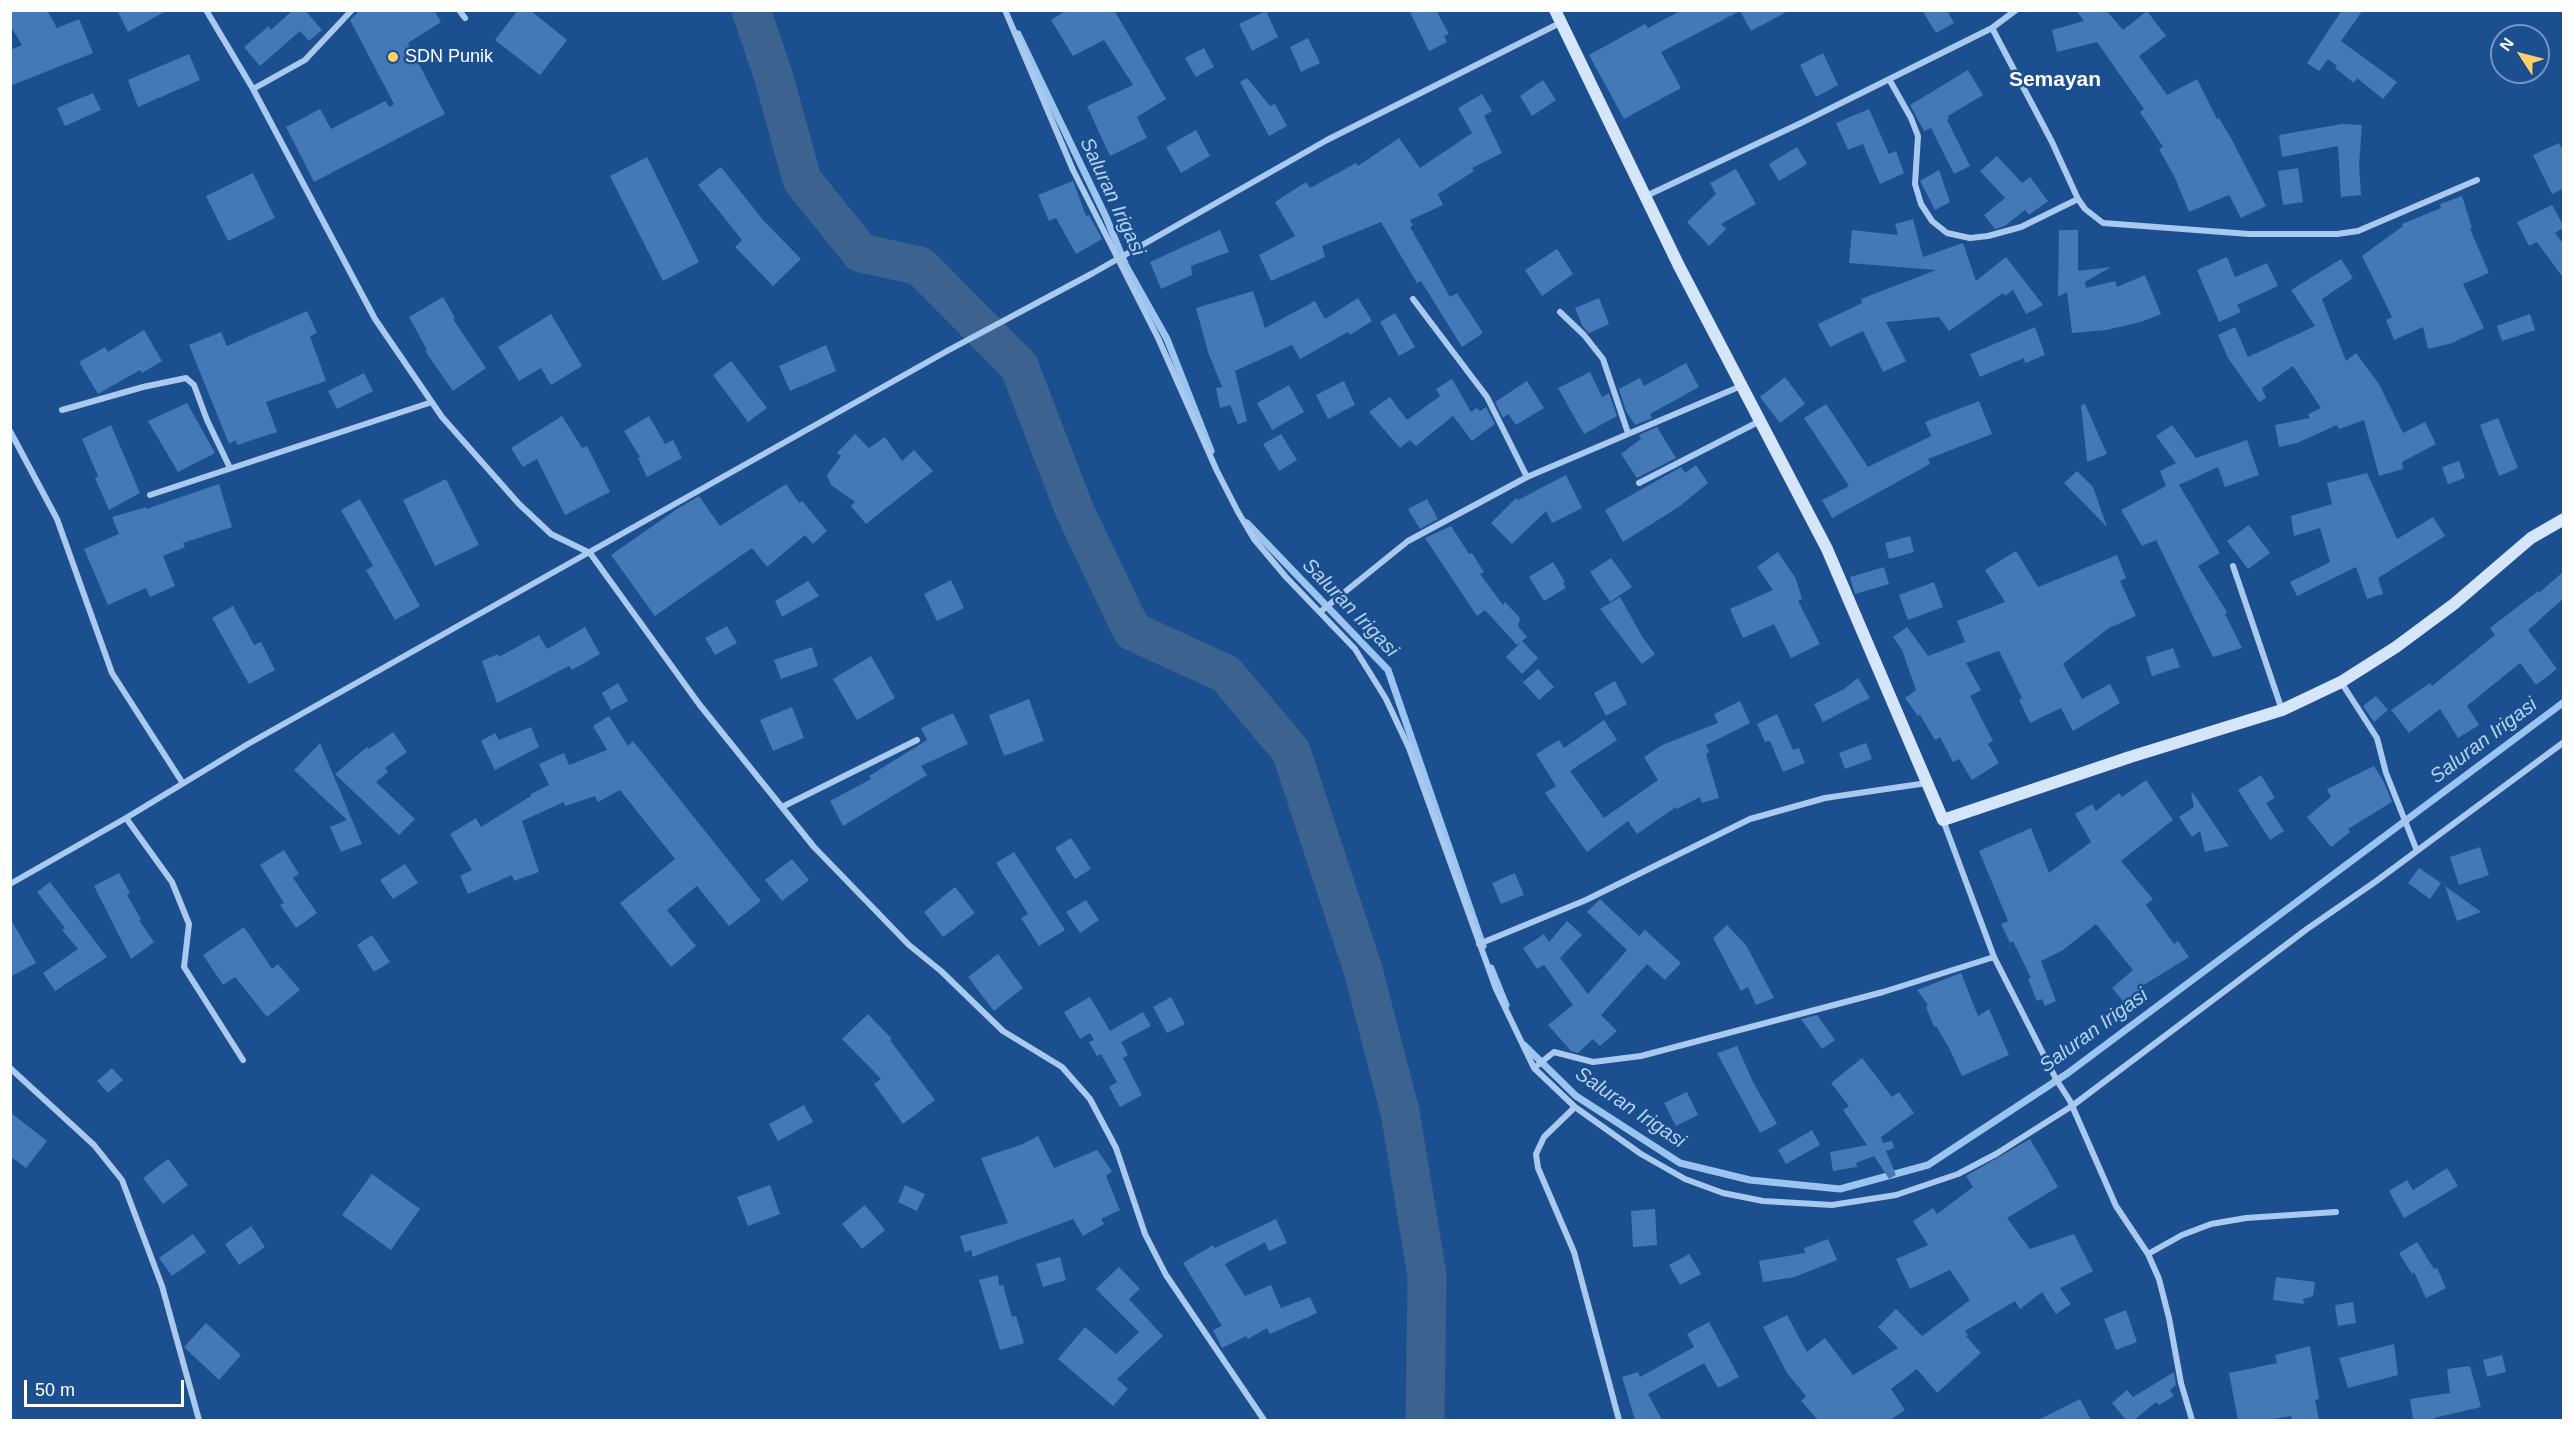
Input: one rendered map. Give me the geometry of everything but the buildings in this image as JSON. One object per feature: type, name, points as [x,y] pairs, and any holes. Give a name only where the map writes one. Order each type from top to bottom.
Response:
[{"type":"street","points":[[206,10],[254,89],[375,319],[432,402],[477,459],[519,504],[551,534],[590,554],[699,704],[814,847],[909,945],[941,971],[1003,1031],[1062,1067],[1090,1099],[1116,1148],[1145,1234],[1166,1275],[1264,1420]]},
{"type":"street","points":[[254,89],[305,60],[352,10]]},
{"type":"street","points":[[459,10],[465,18]]},
{"type":"street","points":[[1005,10],[1073,170],[1120,258],[1212,461],[1238,512],[1254,539],[1322,610],[1355,649],[1386,699],[1408,748],[1504,1006],[1536,1065],[1575,1107],[1641,1154],[1670,1171],[1706,1187],[1763,1201],[1832,1205],[1896,1195],[1958,1174],[1996,1154],[2071,1104],[2564,742]]},
{"type":"street","points":[[1555,10],[1741,386],[1827,549],[1943,820],[1994,957],[2071,1104],[2116,1206],[2148,1254],[2159,1279],[2181,1383],[2192,1420]]},
{"type":"street","points":[[1646,196],[1992,28],[2016,10]]},
{"type":"street","points":[[10,884],[126,818],[182,782],[947,351],[1120,258],[1327,140],[1560,23]]},
{"type":"street","points":[[1992,28],[2052,142],[2078,198],[2095,219],[2113,226],[2249,234],[2337,234],[2358,231],[2477,180]]},
{"type":"street","points":[[1889,79],[1911,118],[1918,136],[1915,184],[1921,204],[1932,221],[1947,233],[1970,238],[1988,236],[2020,227],[2078,198]]},
{"type":"street","points":[[1413,299],[1487,398],[1527,477]]},
{"type":"street","points":[[1560,312],[1584,335],[1603,359],[1628,433]]},
{"type":"street","points":[[62,410],[143,387],[186,378],[194,385],[207,420],[230,468]]},
{"type":"street","points":[[1322,610],[1408,541],[1527,477],[1741,386]]},
{"type":"street","points":[[150,495],[432,402]]},
{"type":"street","points":[[1639,483],[1760,421]]},
{"type":"street","points":[[10,431],[51,503],[112,673],[182,782]]},
{"type":"street","points":[[1943,820],[2130,757],[2282,710],[2341,682],[2404,641],[2454,604],[2531,538],[2564,519]]},
{"type":"street","points":[[2233,566],[2282,710]]},
{"type":"street","points":[[2341,682],[2377,738],[2386,773],[2417,850]]},
{"type":"street","points":[[782,807],[917,740]]},
{"type":"street","points":[[1481,943],[1586,900],[1750,819],[1825,798],[1927,783]]},
{"type":"street","points":[[126,818],[172,882],[189,924],[184,967],[243,1060]]},
{"type":"street","points":[[1536,1065],[1554,1052],[1593,1062],[1641,1056],[1883,992],[1994,957]]},
{"type":"street","points":[[10,1068],[94,1145],[122,1180],[162,1286],[199,1420]]},
{"type":"street","points":[[1575,1107],[1544,1137],[1536,1154],[1538,1168],[1574,1252],[1619,1420]]},
{"type":"street","points":[[2148,1254],[2182,1235],[2211,1224],[2246,1218],[2336,1212]]},
{"type":"waterway","points":[[751,10],[774,78],[802,180],[861,253],[920,266],[1019,366],[1074,509],[1132,631],[1226,674],[1291,751],[1363,970],[1400,1112],[1427,1275],[1425,1420]]},
{"type":"waterway","name":"Saluran Irigasi","points":[[1018,34],[1106,217],[1126,266],[1167,339],[1211,451]]},
{"type":"waterway","name":"Saluran Irigasi","points":[[1247,523],[1388,670],[1483,946]]},
{"type":"waterway","name":"Saluran Irigasi","points":[[1524,1045],[1576,1096],[1680,1163],[1750,1180],[1840,1189],[1928,1165],[2068,1073],[2564,702]]},
{"type":"waterway","name":"Saluran Irigasi","points":[[1491,968],[1506,1005]]},
{"type":"place","name":"SDN Punik","points":[[393,57]]},
{"type":"district","name":"Semayan","points":[[2055,80]]}]
